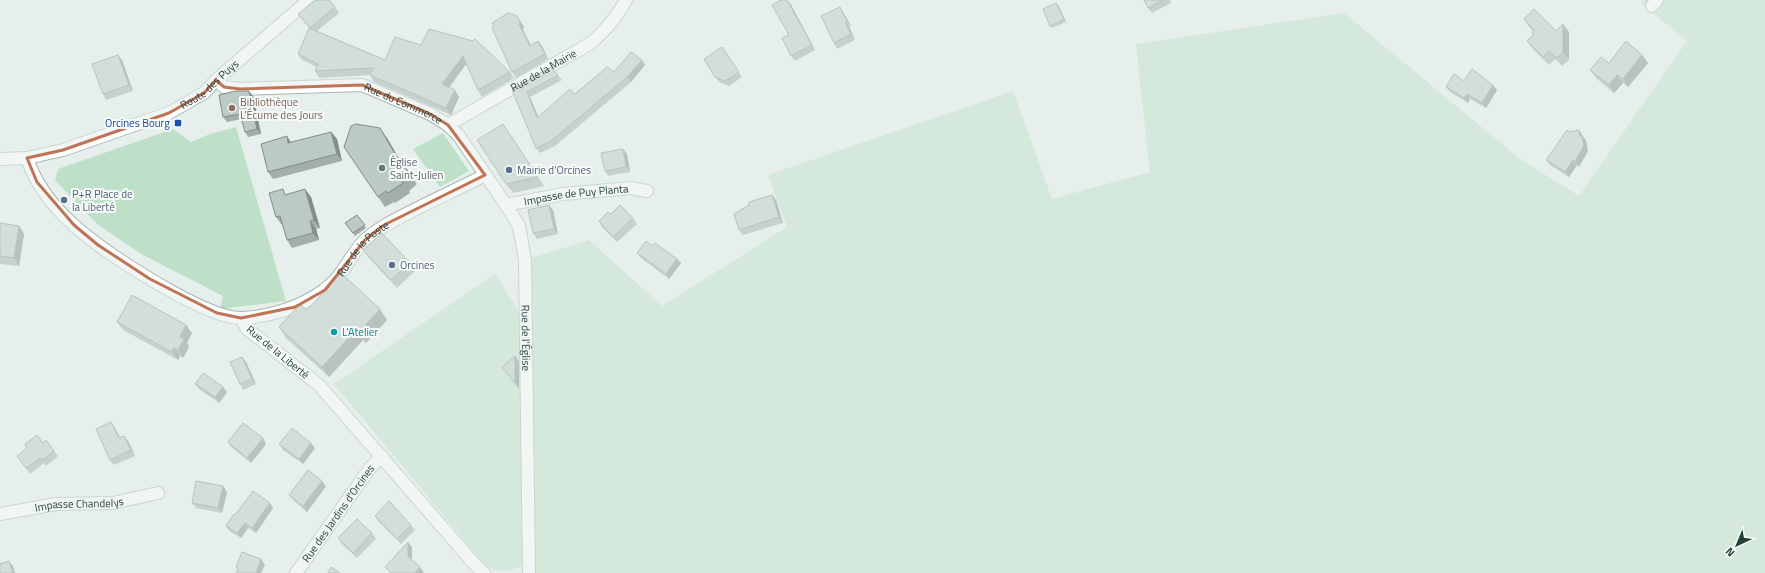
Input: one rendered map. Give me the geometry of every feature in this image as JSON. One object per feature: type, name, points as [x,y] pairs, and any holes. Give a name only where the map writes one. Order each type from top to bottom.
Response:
[{"type":"street","name":"Route des Puys","points":[[0,159],[27,158],[63,150],[169,114],[204,93],[216,80],[309,0]]},
{"type":"street","name":"Rue de la Mairie","points":[[448,125],[591,43],[606,30],[626,0]]},
{"type":"street","name":"Rue du Commerce","points":[[216,80],[224,87],[240,89],[362,85],[430,114],[448,125]]},
{"type":"street","name":"Rue de l'Église","points":[[448,125],[459,136],[519,226],[525,260],[529,573]]},
{"type":"street","name":"Rue de la Liberté","points":[[27,158],[37,182],[74,225],[98,245],[150,279],[197,303],[217,313],[241,318],[246,329],[319,385],[477,567],[484,573]]},
{"type":"street","name":"Rue de la Poste","points":[[241,318],[269,314],[295,307],[325,290],[340,275],[365,240],[384,225],[485,175]]},
{"type":"street","name":"Impasse de Puy Planta","points":[[506,205],[563,194],[632,188],[647,191]]},
{"type":"street","name":"Rue des Jardins d'Orcines","points":[[296,573],[370,468],[382,456]]},
{"type":"street","name":"Impasse Chandelys","points":[[0,514],[56,504],[113,503],[158,493]]},
{"type":"highlighted area","points":[[216,80],[224,87],[240,89],[362,85],[430,114],[448,125],[485,175],[384,225],[365,240],[325,290],[295,307],[241,318],[217,313],[150,279],[98,245],[74,225],[37,182],[27,158],[63,150],[169,113],[204,93]]},
{"type":"green space","points":[[1644,0],[1765,0],[1765,573],[529,573],[525,260],[589,240],[662,306],[787,227],[768,175],[1013,91],[1052,199],[1150,172],[1136,44],[1344,13],[1519,158],[1579,196],[1687,41],[1641,3]]},
{"type":"green space","points":[[236,127],[286,301],[220,309],[223,296],[141,254],[97,224],[55,180],[58,169],[173,129],[191,142],[210,134]]},
{"type":"green space","points":[[443,133],[469,171],[440,187],[413,149]]},
{"type":"green space","points":[[495,274],[522,316],[523,565],[507,571],[493,569],[483,563],[334,384]]},
{"type":"building","points":[[315,0],[329,0],[335,7],[310,28],[298,14]]},
{"type":"building","points":[[781,0],[787,0],[812,45],[791,56],[782,38],[789,35],[772,5]]},
{"type":"building","points":[[1144,0],[1163,0],[1148,8]]},
{"type":"building","points":[[1056,3],[1064,19],[1050,26],[1043,9]]},
{"type":"building","points":[[840,7],[847,21],[845,22],[851,34],[834,43],[821,16]]},
{"type":"building","points":[[1534,9],[1556,31],[1563,24],[1563,52],[1557,58],[1549,51],[1543,57],[1527,41],[1533,35],[1532,32],[1534,30],[1524,19]]},
{"type":"building","points":[[508,13],[517,16],[520,22],[519,24],[530,46],[538,41],[545,54],[512,72],[492,28],[494,26],[492,23]]},
{"type":"building","points":[[309,28],[385,60],[395,37],[421,45],[429,29],[473,41],[475,39],[510,72],[478,90],[463,56],[442,84],[455,90],[446,108],[370,75],[373,68],[315,71],[318,64],[298,54]]},
{"type":"building","points":[[1626,41],[1642,55],[1623,79],[1617,75],[1609,85],[1590,70],[1601,57],[1609,63]]},
{"type":"building","points":[[722,47],[739,72],[725,81],[715,77],[704,59]]},
{"type":"building","points":[[631,52],[642,60],[627,77],[551,141],[536,148],[512,90],[551,67],[558,75],[527,92],[537,118],[570,89],[575,94],[607,67],[614,72]]},
{"type":"building","points":[[118,55],[129,85],[103,94],[92,64]]},
{"type":"building","points":[[1472,69],[1493,85],[1482,103],[1467,94],[1464,98],[1446,87],[1454,74],[1464,81]]},
{"type":"building","points":[[235,91],[249,91],[257,129],[245,132],[240,114],[223,117],[219,95]]},
{"type":"building","name":"Église Saint-Julien","points":[[356,124],[380,128],[394,152],[410,174],[402,181],[403,183],[388,193],[386,191],[378,197],[344,147],[351,126]]},
{"type":"building","points":[[503,124],[538,177],[506,184],[477,140]]},
{"type":"building","points":[[1567,130],[1570,132],[1579,130],[1584,146],[1575,161],[1573,160],[1565,172],[1546,160]]},
{"type":"building","points":[[331,132],[337,154],[268,172],[261,144],[287,136],[288,143]]},
{"type":"building","points":[[623,149],[626,167],[605,171],[601,153]]},
{"type":"building","points":[[283,189],[285,195],[305,189],[314,220],[310,221],[313,233],[287,240],[280,216],[276,217],[269,193]]},
{"type":"building","points":[[772,195],[779,217],[739,230],[734,214],[749,205],[749,202]]},
{"type":"building","points":[[549,205],[554,229],[533,233],[528,210]]},
{"type":"building","points":[[620,205],[633,218],[613,237],[599,221],[608,212],[611,214]]},
{"type":"building","points":[[357,215],[365,225],[353,233],[345,223]]},
{"type":"building","points":[[0,223],[19,226],[14,258],[0,256]]},
{"type":"building","name":"Orcines","points":[[382,233],[410,263],[391,280],[363,250]]},
{"type":"building","points":[[646,241],[653,246],[655,243],[677,259],[666,274],[637,253]]},
{"type":"building","name":"L'Atelier","points":[[341,273],[380,309],[359,332],[356,330],[322,367],[279,327],[300,304],[307,310]]},
{"type":"building","points":[[132,295],[186,325],[180,337],[184,339],[178,350],[174,348],[172,352],[117,322]]},
{"type":"building","points":[[515,356],[515,383],[502,367]]},
{"type":"building","points":[[242,357],[252,379],[240,384],[230,362]]},
{"type":"building","points":[[203,373],[223,387],[215,397],[195,384]]},
{"type":"building","points":[[111,422],[119,438],[124,436],[131,450],[110,460],[96,429]]},
{"type":"building","points":[[243,423],[263,438],[247,458],[228,442]]},
{"type":"building","points":[[292,428],[311,443],[299,459],[279,444]]},
{"type":"building","points":[[37,435],[43,443],[46,440],[54,451],[43,460],[41,458],[26,468],[17,456],[27,448],[25,444]]},
{"type":"building","points":[[308,470],[322,481],[303,506],[289,495]]},
{"type":"building","points":[[196,481],[223,486],[218,508],[192,503]]},
{"type":"building","points":[[253,491],[270,503],[252,528],[245,523],[237,533],[226,526]]},
{"type":"building","points":[[389,501],[411,525],[397,539],[375,516]]},
{"type":"building","points":[[357,519],[372,533],[353,553],[338,538]]},
{"type":"building","points":[[408,542],[408,556],[420,567],[415,573],[391,573],[385,567]]},
{"type":"building","points":[[242,552],[261,559],[256,573],[236,573],[238,568],[236,567]]},
{"type":"building","points":[[9,561],[13,573],[0,573],[0,564]]},
{"type":"building","points":[[331,567],[340,573],[328,573]]},
{"type":"place","name":"Bibliothèque L'Écume des Jours","points":[[232,108]]},
{"type":"place","name":"Orcines Bourg","points":[[178,123]]},
{"type":"place","name":"Église Saint-Julien","points":[[382,168]]},
{"type":"place","name":"Mairie d'Orcines","points":[[509,170]]},
{"type":"place","name":"P+R Place de la Liberté","points":[[64,200]]},
{"type":"place","name":"Orcines","points":[[392,265]]},
{"type":"place","name":"L'Atelier","points":[[334,332]]}]
